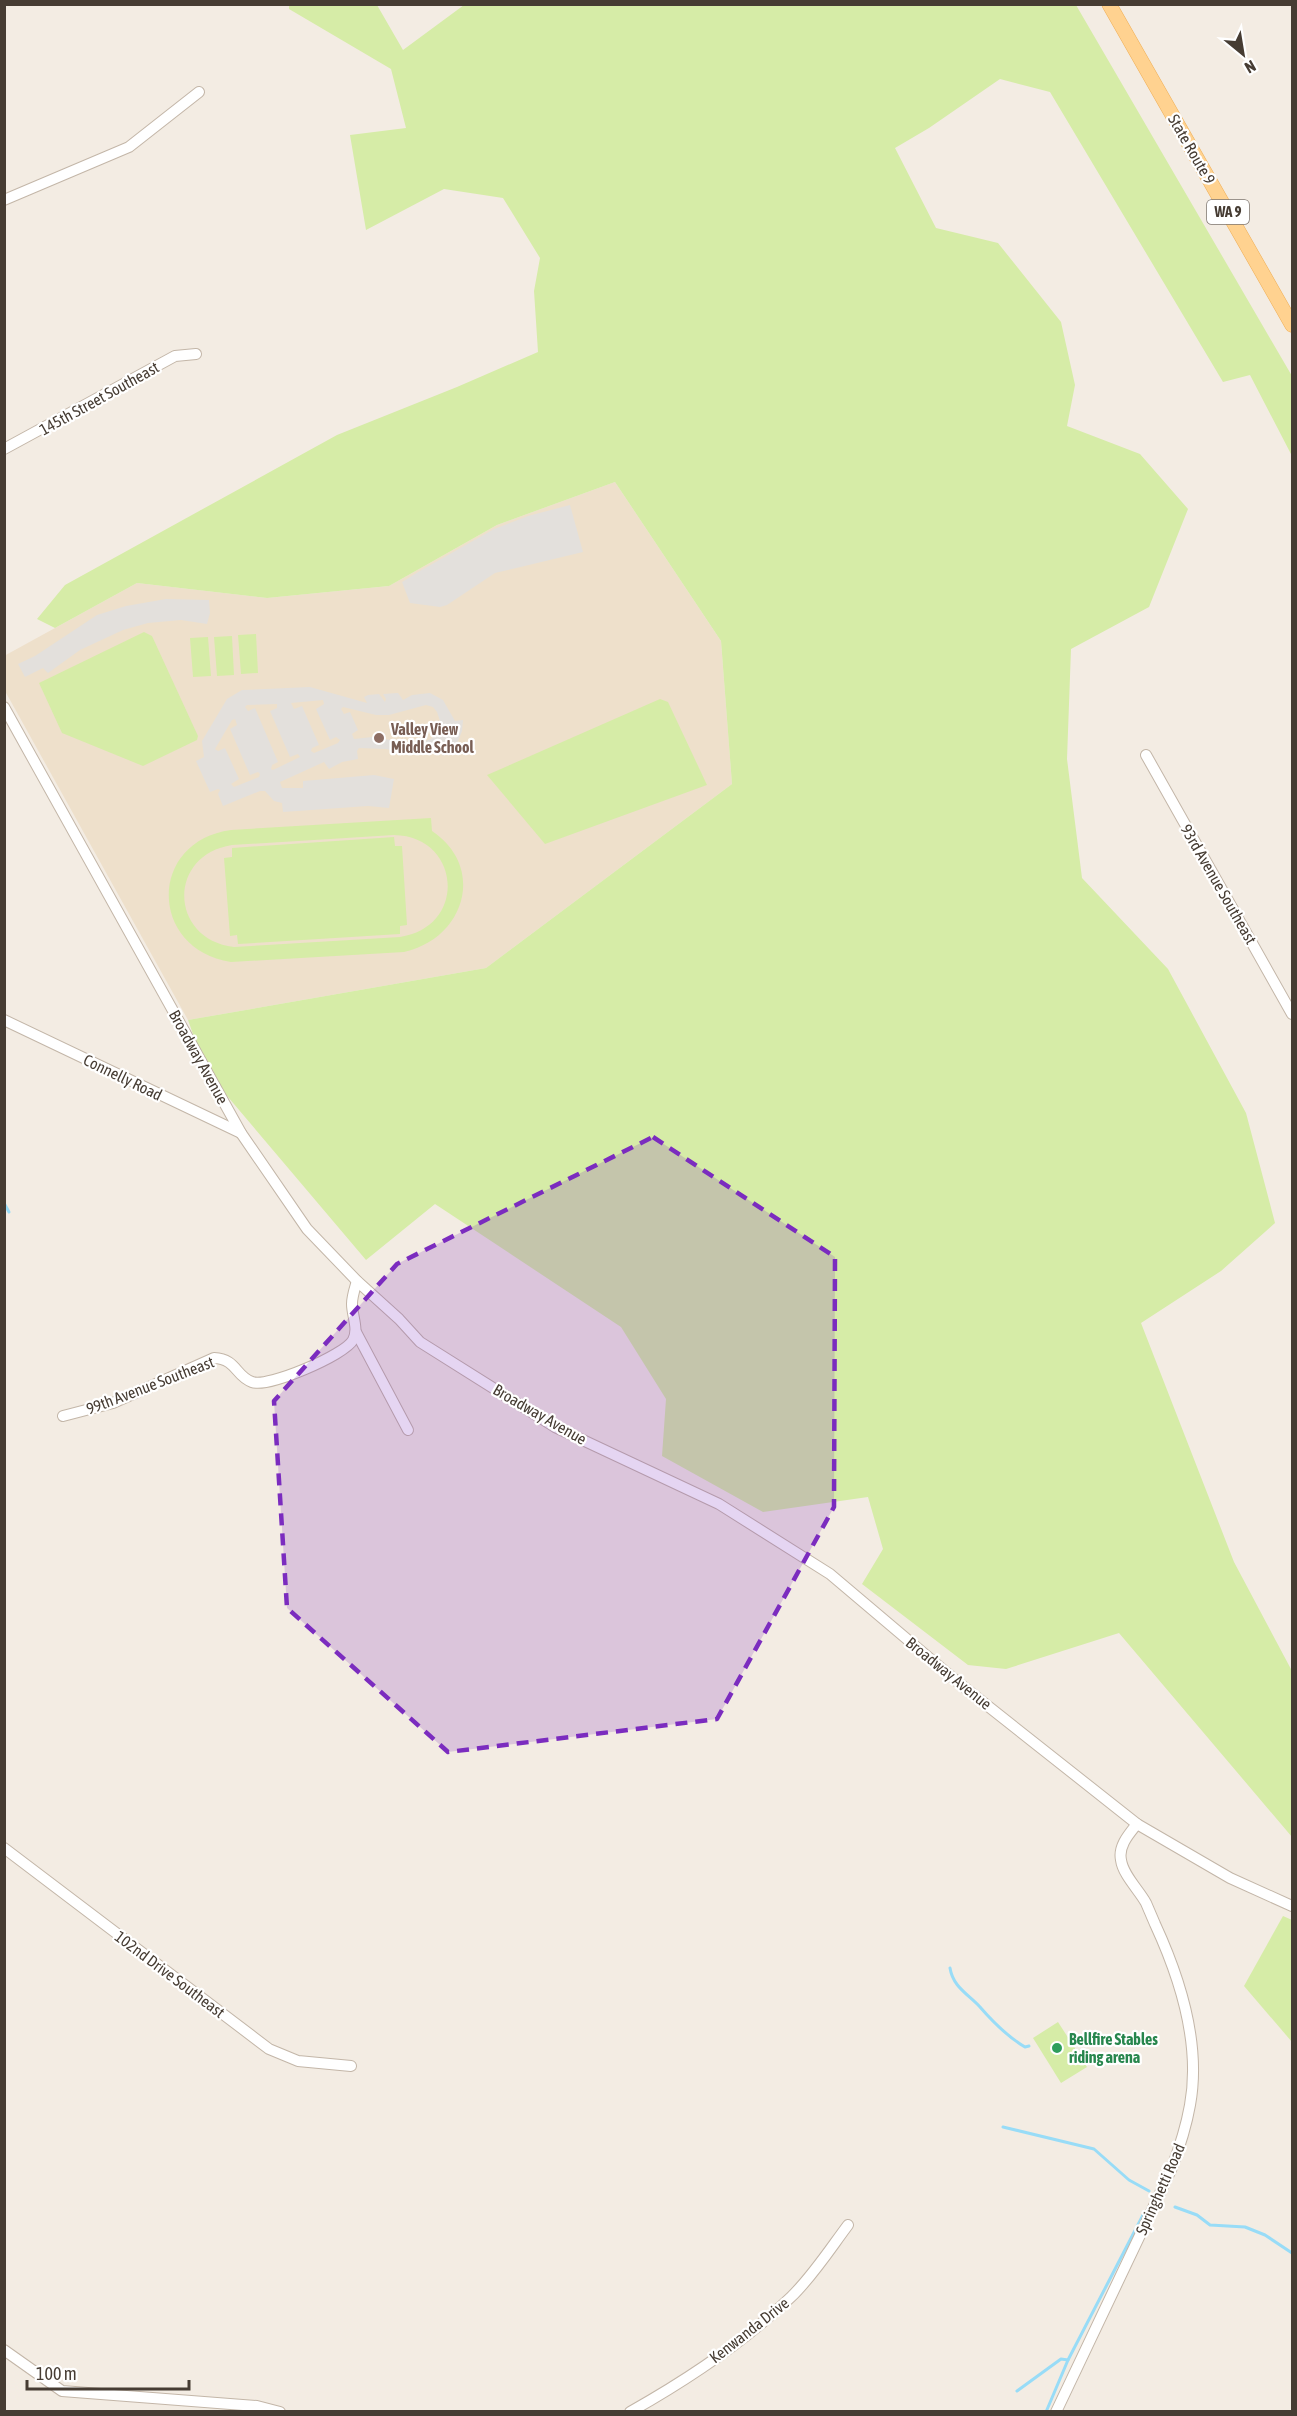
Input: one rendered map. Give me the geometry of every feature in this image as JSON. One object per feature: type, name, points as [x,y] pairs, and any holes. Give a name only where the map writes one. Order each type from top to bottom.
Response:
[{"type":"main road","name":"State Route 9","points":[[1109,4],[1293,325]]},
{"type":"street","points":[[4,200],[129,147],[199,92]]},
{"type":"street","name":"145th Street Southeast","points":[[4,449],[175,356],[196,354]]},
{"type":"street","name":"Broadway Avenue","points":[[4,707],[241,1133],[307,1229],[420,1342],[555,1426],[719,1504],[830,1574],[960,1684],[1137,1824],[1230,1878],[1293,1906]]},
{"type":"street","name":"93rd Avenue Southeast","points":[[1146,755],[1293,1014]]},
{"type":"street","name":"Connelly Road","points":[[4,1020],[241,1133]]},
{"type":"street","points":[[357,1281],[352,1305],[356,1332],[408,1430]]},
{"type":"street","name":"99th Avenue Southeast","points":[[63,1416],[113,1402],[214,1358],[225,1359],[252,1382],[274,1381],[347,1347],[353,1341],[356,1332]]},
{"type":"street","name":"Springhetti Road","points":[[1056,2412],[1171,2170],[1184,2137],[1191,2103],[1193,2068],[1189,2031],[1180,1994],[1146,1904],[1121,1863],[1120,1852],[1125,1840],[1137,1824]]},
{"type":"street","name":"102nd Drive Southeast","points":[[4,1848],[269,2049],[298,2061],[351,2066]]},
{"type":"street","name":"Kenwanda Drive","points":[[630,2412],[669,2390],[740,2342],[793,2296],[848,2225]]},
{"type":"street","points":[[4,2350],[62,2391],[257,2406],[280,2412]]},
{"type":"highlighted area","points":[[653,1137],[835,1257],[834,1507],[717,1719],[448,1752],[287,1608],[274,1401],[397,1264]]},
{"type":"shaded area","name":"Valley View Middle School","points":[[615,482],[721,641],[732,784],[486,968],[188,1020],[5,691],[4,656],[137,583],[267,598],[389,586],[497,525]]},
{"type":"shaded area","points":[[570,505],[583,552],[495,573],[447,605],[440,607],[410,603],[402,582],[418,572],[494,529],[528,516]]},
{"type":"shaded area","points":[[166,599],[209,600],[210,613],[207,624],[181,620],[148,623],[123,630],[80,650],[48,673],[43,668],[25,677],[18,664],[35,656],[97,615],[126,606]]},
{"type":"shaded area","points":[[310,687],[367,703],[364,697],[368,695],[379,694],[385,702],[383,694],[398,693],[403,700],[412,695],[430,693],[443,700],[455,721],[463,720],[462,731],[458,741],[443,756],[437,749],[412,755],[386,749],[359,748],[358,759],[342,762],[329,769],[324,762],[280,782],[282,788],[303,788],[303,781],[374,775],[394,779],[389,808],[368,806],[283,812],[282,803],[274,801],[265,791],[223,806],[218,794],[220,790],[210,792],[196,761],[204,757],[202,741],[227,699],[242,690]],"holes":[[[323,700],[324,704],[316,709],[330,740],[336,737],[340,740],[338,743],[314,753],[311,751],[319,745],[302,706],[294,709],[291,703]],[[277,704],[277,708],[270,711],[290,757],[298,754],[300,757],[271,769],[272,765],[278,762],[255,708],[248,711],[245,707],[247,705]],[[426,705],[433,707],[437,712],[441,724],[439,731],[431,739],[416,744],[372,737],[354,739],[352,734],[358,730],[350,712],[344,714],[341,709],[343,707],[376,715],[389,715]],[[235,719],[237,725],[230,729],[250,775],[258,772],[260,774],[259,777],[234,787],[231,784],[239,779],[225,748],[218,751],[215,749],[232,720]]]},
{"type":"green space","points":[[289,5],[377,5],[403,50],[464,5],[1076,5],[1292,376],[1292,456],[1250,375],[1223,382],[1050,92],[1000,79],[929,128],[895,148],[936,228],[998,243],[1061,322],[1075,385],[1067,426],[1140,454],[1188,509],[1149,607],[1071,649],[1067,759],[1082,878],[1168,969],[1246,1113],[1275,1223],[1221,1271],[1141,1323],[1234,1562],[1292,1671],[1292,1837],[1119,1633],[1006,1669],[968,1665],[862,1584],[883,1549],[868,1497],[763,1512],[662,1456],[666,1399],[621,1327],[435,1204],[366,1260],[206,1071],[188,1020],[486,968],[732,784],[721,641],[615,482],[497,525],[389,586],[267,598],[137,583],[55,628],[37,619],[65,585],[337,435],[538,352],[534,291],[540,258],[503,198],[444,189],[366,230],[350,135],[406,128],[391,69],[289,9]]},
{"type":"green space","points":[[144,632],[152,636],[198,736],[197,740],[143,766],[62,733],[39,683]]},
{"type":"green space","points":[[256,634],[258,673],[241,674],[238,635]]},
{"type":"green space","points":[[232,636],[234,675],[217,676],[214,637]]},
{"type":"green space","points":[[208,637],[211,676],[193,677],[190,638]]},
{"type":"green space","points":[[660,699],[668,702],[707,785],[545,844],[487,775]]},
{"type":"green space","points":[[431,818],[432,831],[449,846],[459,864],[463,882],[461,900],[454,918],[441,933],[425,945],[404,952],[231,962],[204,953],[184,937],[173,917],[169,895],[173,873],[184,853],[204,838],[231,830]],"holes":[[[394,835],[416,839],[433,850],[443,865],[448,883],[446,901],[437,917],[422,930],[400,937],[234,947],[213,941],[197,929],[188,914],[184,897],[187,880],[196,864],[211,852],[232,845]]]},
{"type":"green space","points":[[394,837],[395,846],[402,846],[407,925],[400,926],[400,934],[238,944],[237,935],[230,936],[224,858],[232,857],[232,848]]},
{"type":"green space","points":[[1283,1916],[1292,1920],[1292,2042],[1244,1986]]},
{"type":"green space","name":"Bellfire Stables riding arena","points":[[1058,2022],[1087,2067],[1061,2083],[1033,2038]]},
{"type":"waterway","points":[[4,1203],[9,1212]]},
{"type":"waterway","points":[[950,1968],[958,1985],[995,2024],[1025,2047],[1029,2046]]},
{"type":"waterway","points":[[1003,2127],[1094,2149],[1129,2180],[1149,2191]]},
{"type":"waterway","points":[[1175,2207],[1197,2215],[1210,2225],[1245,2227],[1265,2235],[1292,2253]]},
{"type":"waterway","points":[[1046,2412],[1068,2360],[1143,2215]]},
{"type":"waterway","points":[[1017,2391],[1061,2359],[1068,2360]]},
{"type":"place","name":"Valley View Middle School","points":[[379,738]]},
{"type":"place","name":"Bellfire Stables riding arena","points":[[1057,2048]]}]
